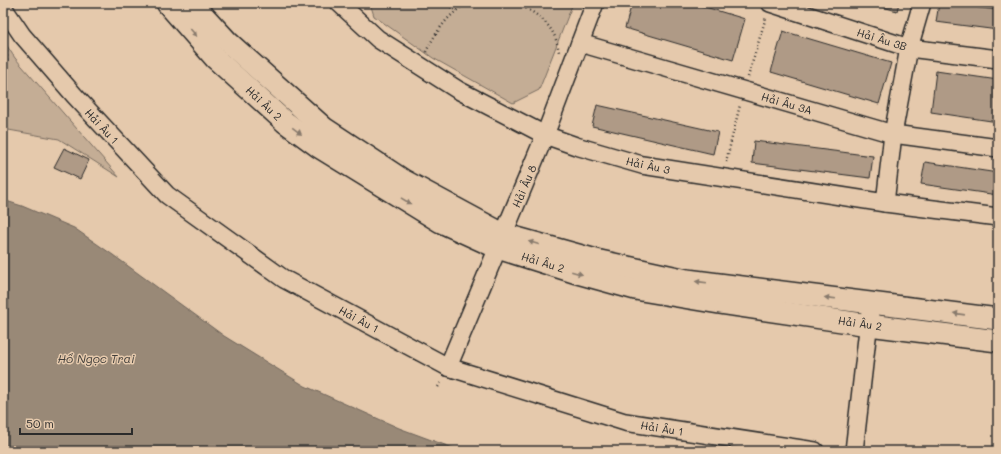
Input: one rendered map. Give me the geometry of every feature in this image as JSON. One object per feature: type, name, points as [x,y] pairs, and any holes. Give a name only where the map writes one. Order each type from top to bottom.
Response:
[{"type":"street","name":"Hải Âu 2","points":[[167,3],[216,59],[285,122],[318,147],[441,222],[500,241],[577,273],[635,289],[869,325],[998,341]]},
{"type":"street","name":"Hải Âu 2","points":[[192,3],[228,42],[324,128],[500,241],[687,280],[998,319]]},
{"type":"street","name":"Hải Âu 8","points":[[448,367],[545,135],[595,3]]},
{"type":"street","points":[[885,203],[893,134],[909,48],[922,3]]},
{"type":"street","name":"Hải Âu 3","points":[[341,4],[378,39],[452,86],[545,135],[576,146],[642,165],[885,203],[998,217]]},
{"type":"street","name":"Hải Âu 1","points":[[3,7],[22,35],[74,95],[167,196],[284,279],[448,367],[625,422],[815,451]]},
{"type":"street","name":"Hải Âu 3B","points":[[769,8],[909,48],[998,59]]},
{"type":"street","name":"Hải Âu 3A","points":[[580,43],[893,134],[998,148]]},
{"type":"street","points":[[854,451],[871,303]]},
{"type":"path","points":[[444,3],[449,5],[456,12]]},
{"type":"path","points":[[424,58],[436,33],[445,22],[456,12],[470,3]]},
{"type":"path","points":[[515,3],[537,14],[548,26],[555,37],[560,55]]},
{"type":"path","points":[[747,79],[769,8]]},
{"type":"path","points":[[3,80],[6,71],[8,50],[4,37]]},
{"type":"path","points":[[726,165],[741,101]]},
{"type":"path","points":[[438,387],[440,382]]},
{"type":"shaded area","points":[[370,3],[573,3],[539,90],[513,103],[433,58],[374,16]]},
{"type":"shaded area","points":[[3,40],[15,58],[119,177],[59,139],[3,129]]},
{"type":"water","name":"Hồ Ngọc Trai","points":[[3,200],[22,206],[74,228],[224,336],[305,386],[399,428],[461,451],[3,451]]},
{"type":"building","points":[[632,3],[692,3],[745,19],[733,60],[625,28]]},
{"type":"building","points":[[869,3],[899,3],[897,11]]},
{"type":"building","points":[[939,3],[998,10],[998,30],[936,22]]},
{"type":"building","points":[[783,31],[891,63],[879,104],[771,72]]},
{"type":"building","points":[[936,71],[998,80],[998,122],[931,112]]},
{"type":"building","points":[[597,105],[718,132],[713,154],[592,126]]},
{"type":"building","points":[[754,141],[873,156],[870,178],[752,163]]},
{"type":"building","points":[[64,148],[89,160],[80,179],[54,167]]},
{"type":"building","points":[[925,162],[998,173],[998,195],[921,184]]}]
